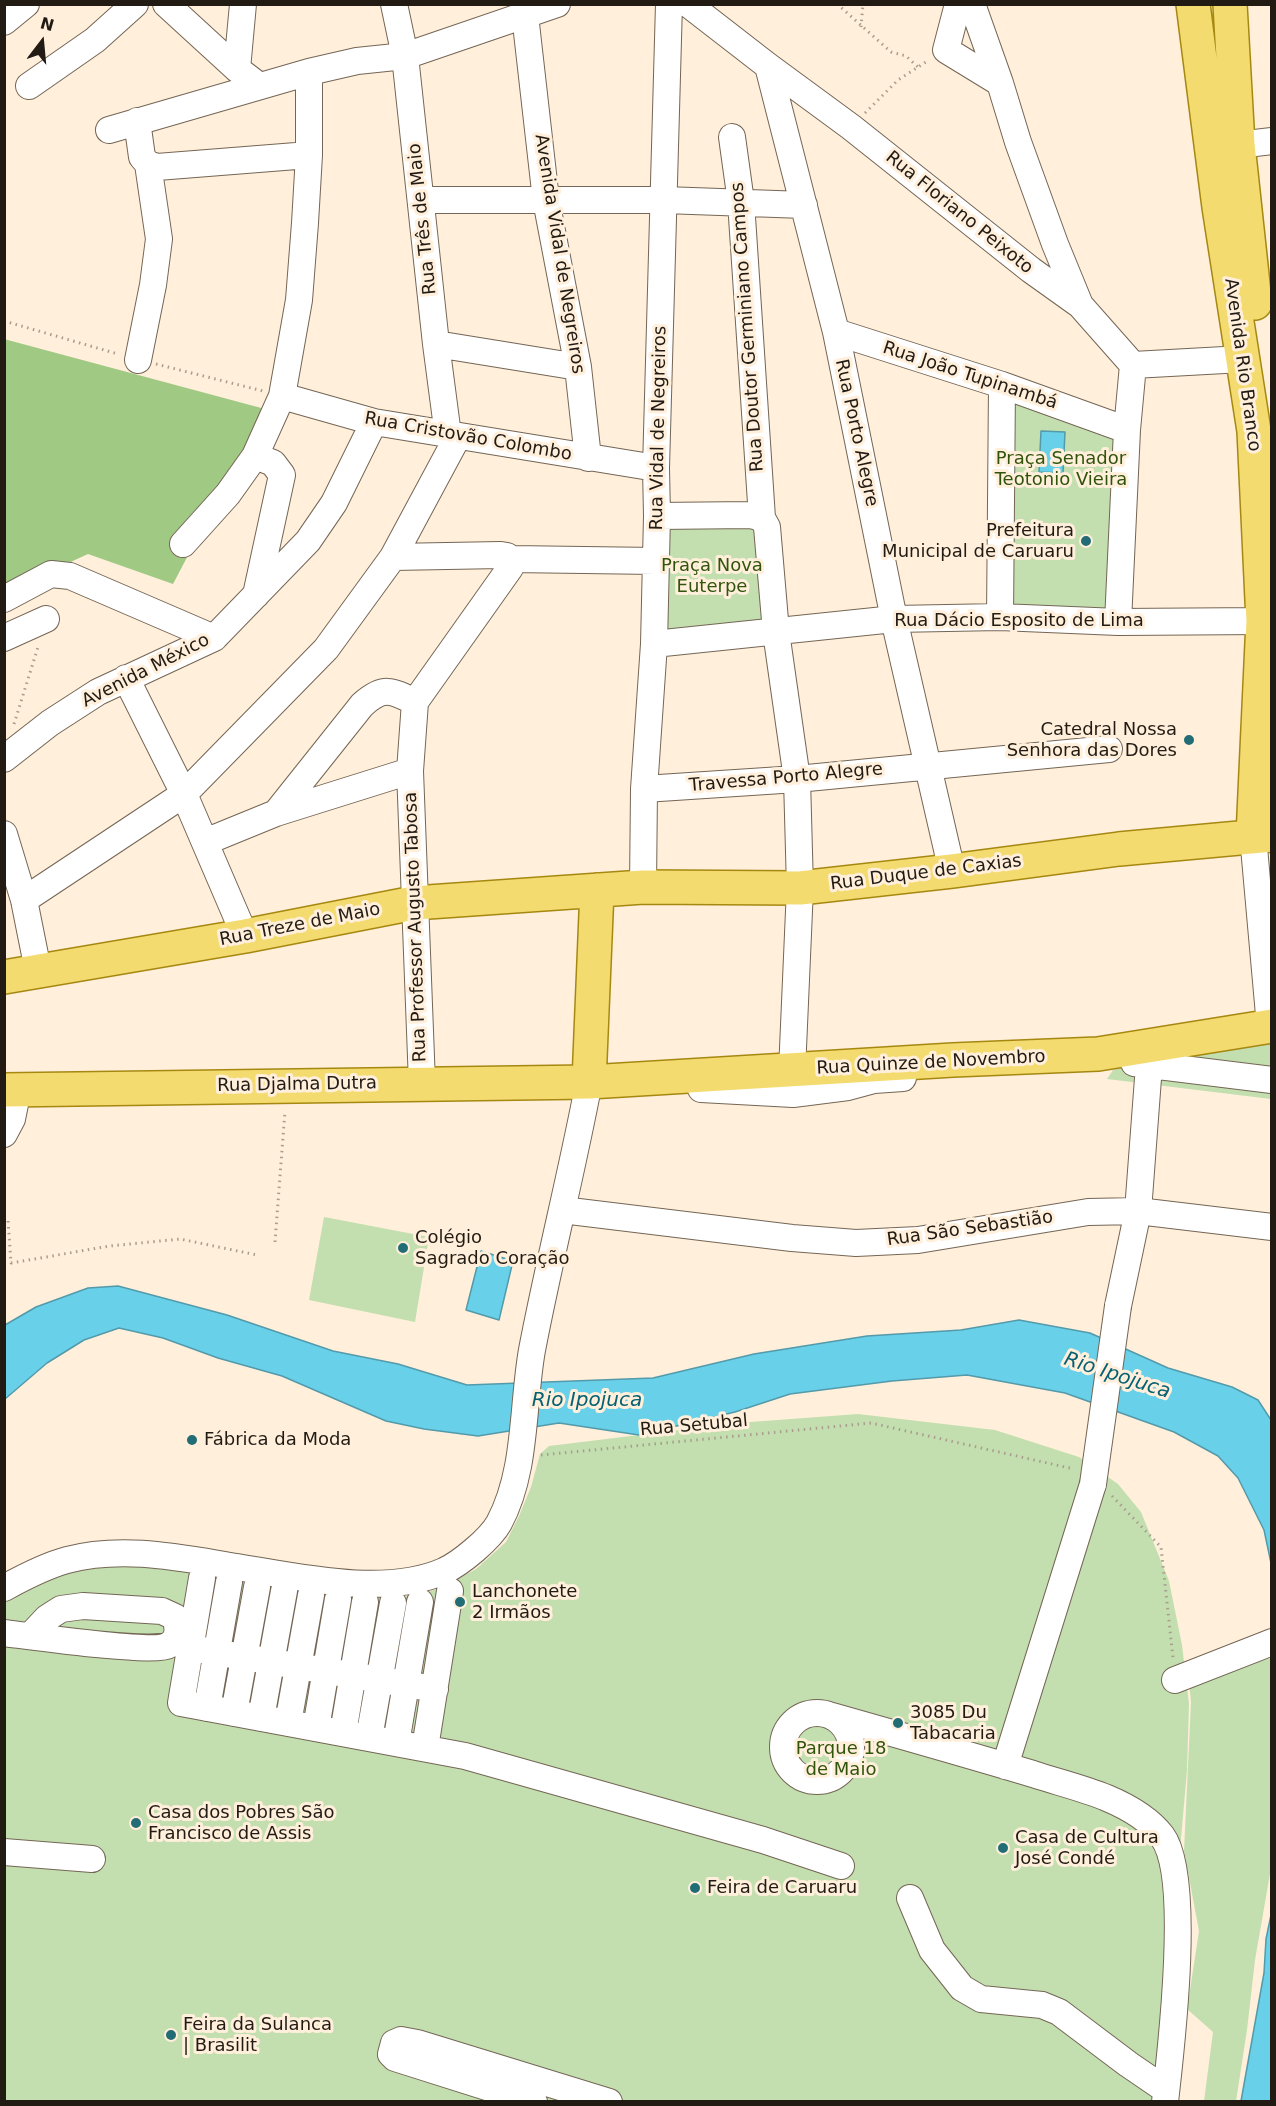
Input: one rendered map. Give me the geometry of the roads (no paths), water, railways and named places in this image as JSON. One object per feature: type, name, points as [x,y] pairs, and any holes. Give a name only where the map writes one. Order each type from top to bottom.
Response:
[{"type":"main road","name":"Avenida Rio Branco","points":[[1193,4],[1219,207],[1254,431],[1267,615],[1262,836]]},
{"type":"main road","name":"Avenida Rio Branco","points":[[1230,4],[1238,145],[1272,451]]},
{"type":"main road","name":"Rua Duque de Caxias","points":[[597,890],[643,887],[800,888],[1119,849],[1262,836]]},
{"type":"main road","name":"Rua Treze de Maio","points":[[4,977],[245,936],[414,903],[597,890]]},
{"type":"main road","points":[[588,1087],[597,890]]},
{"type":"main road","name":"Rua Quinze de Novembro","points":[[588,1087],[953,1060],[1098,1054],[1271,1026]]},
{"type":"main road","name":"Rua Djalma Dutra","points":[[11,1089],[422,1083],[588,1087]]},
{"type":"street","points":[[29,86],[95,40],[135,4]]},
{"type":"street","points":[[166,4],[258,86]]},
{"type":"street","points":[[237,69],[243,4]]},
{"type":"street","name":"Rua Três de Maio","points":[[394,4],[405,56],[436,344],[453,435]]},
{"type":"street","points":[[109,130],[309,72],[357,61],[405,56],[557,4]]},
{"type":"street","name":"Rua Vidal de Negreiros","points":[[643,887],[644,789],[654,644],[656,468],[669,4]]},
{"type":"street","name":"Rua Floriano Peixoto","points":[[688,4],[851,127],[1031,270],[1080,305],[1133,365]]},
{"type":"street","points":[[958,4],[946,50],[1000,83]]},
{"type":"street","points":[[972,4],[1018,142],[1080,305]]},
{"type":"street","points":[[4,22],[26,5]]},
{"type":"street","name":"Avenida Vidal de Negreiros","points":[[525,15],[546,200],[578,367],[588,458]]},
{"type":"street","name":"Rua Porto Alegre","points":[[768,66],[836,332],[894,619],[952,871]]},
{"type":"street","points":[[183,544],[228,494],[255,456],[282,396],[299,300],[309,155],[309,72]]},
{"type":"street","points":[[137,121],[142,157],[148,164],[157,167],[309,155]]},
{"type":"street","name":"Rua Doutor Germiniano Campos","points":[[732,137],[741,202],[762,518],[767,527],[776,632],[797,779],[800,888],[792,1071]]},
{"type":"street","points":[[1238,145],[1272,141]]},
{"type":"street","points":[[138,360],[153,285],[159,239],[148,164]]},
{"type":"street","points":[[422,200],[664,200],[804,205]]},
{"type":"street","points":[[1031,270],[1055,244]]},
{"type":"street","name":"Rua João Tupinambá","points":[[836,332],[1002,386],[1115,426]]},
{"type":"street","points":[[436,344],[578,367]]},
{"type":"street","points":[[1118,622],[1115,426],[1133,365],[1243,359]]},
{"type":"street","points":[[1000,617],[1002,386]]},
{"type":"street","name":"Rua Cristovão Colombo","points":[[282,396],[374,422],[656,468]]},
{"type":"street","name":"Avenida México","points":[[4,759],[50,723],[98,692],[214,638],[308,541],[334,502],[374,422]]},
{"type":"street","points":[[24,900],[184,794],[326,649],[393,556],[453,435]]},
{"type":"street","points":[[255,456],[273,463],[282,475],[256,595]]},
{"type":"street","points":[[657,516],[750,515],[762,518]]},
{"type":"street","points":[[393,556],[501,555],[511,559],[656,561]]},
{"type":"street","points":[[276,813],[362,705],[372,696],[381,692],[393,692],[415,702],[510,568],[511,559]]},
{"type":"street","points":[[4,599],[51,574],[61,573],[214,638]]},
{"type":"street","name":"Rua Dácio Esposito de Lima","points":[[654,644],[894,619],[1000,617],[1118,622],[1267,615]]},
{"type":"street","points":[[4,638],[46,619]]},
{"type":"street","points":[[126,678],[184,794],[245,936]]},
{"type":"street","name":"Rua Professor Augusto Tabosa","points":[[415,702],[410,771],[422,1083]]},
{"type":"street","name":"Travessa Porto Alegre","points":[[644,789],[797,779],[1109,748]]},
{"type":"street","points":[[206,842],[276,813],[410,771]]},
{"type":"street","points":[[4,834],[24,900],[38,970]]},
{"type":"street","points":[[1262,836],[1271,1026]]},
{"type":"street","points":[[1142,1064],[1197,1039]]},
{"type":"street","points":[[4,1588],[68,1560],[111,1554],[157,1555],[332,1581],[380,1584],[417,1580],[446,1570],[476,1548],[498,1524],[512,1490],[531,1356],[588,1087],[742,1090],[793,1094],[874,1080],[1094,1062],[1142,1064],[1272,1080]]},
{"type":"street","points":[[1005,1766],[1093,1484],[1118,1306],[1138,1211],[1142,1064]]},
{"type":"street","points":[[4,1134],[12,1119],[11,1089]]},
{"type":"street","name":"Rua São Sebastião","points":[[562,1210],[792,1238],[855,1243],[918,1240],[1088,1212],[1138,1211],[1272,1227]]},
{"type":"street","points":[[202,1578],[181,1703],[465,1756],[763,1840],[841,1866]]},
{"type":"street","points":[[207,1708],[229,1582]]},
{"type":"street","points":[[234,1713],[257,1587]]},
{"type":"street","points":[[261,1718],[284,1591]]},
{"type":"street","points":[[425,1748],[450,1592]]},
{"type":"street","points":[[288,1723],[311,1595]]},
{"type":"street","points":[[316,1728],[338,1599]]},
{"type":"street","points":[[343,1733],[365,1602]]},
{"type":"street","points":[[369,1738],[393,1602]]},
{"type":"street","points":[[396,1743],[420,1602]]},
{"type":"street","points":[[4,1634],[157,1648],[170,1645],[176,1638],[178,1627],[174,1617],[162,1611],[83,1606],[61,1609],[47,1618],[30,1636]]},
{"type":"street","points":[[1175,1680],[1272,1642]]},
{"type":"street","points":[[190,1647],[435,1689]]},
{"type":"street","points":[[832,1716],[1106,1798],[1140,1815],[1163,1837],[1175,1870],[1178,1917],[1173,2016],[1165,2096]]},
{"type":"street","points":[[4,1852],[92,1859]]},
{"type":"street","points":[[910,1898],[932,1950],[962,1988],[981,1999],[1042,2005],[1059,2012],[1128,2064],[1165,2096]]},
{"type":"street","points":[[534,2102],[395,2058],[391,2054],[391,2048],[394,2043],[401,2040],[417,2043],[609,2102]]},
{"type":"water","points":[[1041,431],[1065,432],[1063,473],[1039,472]]},
{"type":"water","points":[[481,1251],[513,1261],[499,1320],[466,1310]]},
{"type":"water","name":"Rio Ipojuca","points":[[118,1286],[227,1315],[333,1351],[398,1364],[467,1385],[653,1378],[754,1354],[867,1336],[961,1330],[1019,1320],[1090,1333],[1168,1368],[1232,1387],[1258,1400],[1271,1420],[1271,1563],[1264,1530],[1238,1478],[1218,1456],[1174,1432],[1065,1393],[967,1375],[892,1381],[790,1394],[735,1412],[639,1435],[559,1423],[478,1436],[386,1421],[282,1376],[218,1358],[163,1338],[119,1328],[84,1340],[47,1363],[5,1399],[5,1325],[36,1307],[88,1288]]},
{"type":"water","points":[[1271,1915],[1271,2101],[1241,2101],[1264,1973],[1266,1939]]},
{"type":"place","name":"Prefeitura Municipal de Caruaru","points":[[1086,541]]},
{"type":"place","name":"Catedral Nossa Senhora das Dores","points":[[1189,740]]},
{"type":"place","name":"Colégio Sagrado Coração","points":[[403,1248]]},
{"type":"place","name":"Fábrica da Moda","points":[[192,1440]]},
{"type":"place","name":"Lanchonete 2 Irmãos","points":[[460,1602]]},
{"type":"place","name":"3085 Du Tabacaria","points":[[898,1723]]},
{"type":"place","name":"Casa dos Pobres São Francisco de Assis","points":[[136,1823]]},
{"type":"place","name":"Casa de Cultura José Condé","points":[[1003,1848]]},
{"type":"place","name":"Feira de Caruaru","points":[[695,1888]]},
{"type":"place","name":"Feira da Sulanca | Brasilit","points":[[171,2035]]},
{"type":"park label","name":"Praça Senador Teotonio Vieira","points":[[1061,469]]},
{"type":"park label","name":"Praça Nova Euterpe","points":[[712,576]]},
{"type":"park label","name":"Parque 18 de Maio","points":[[841,1759]]}]
